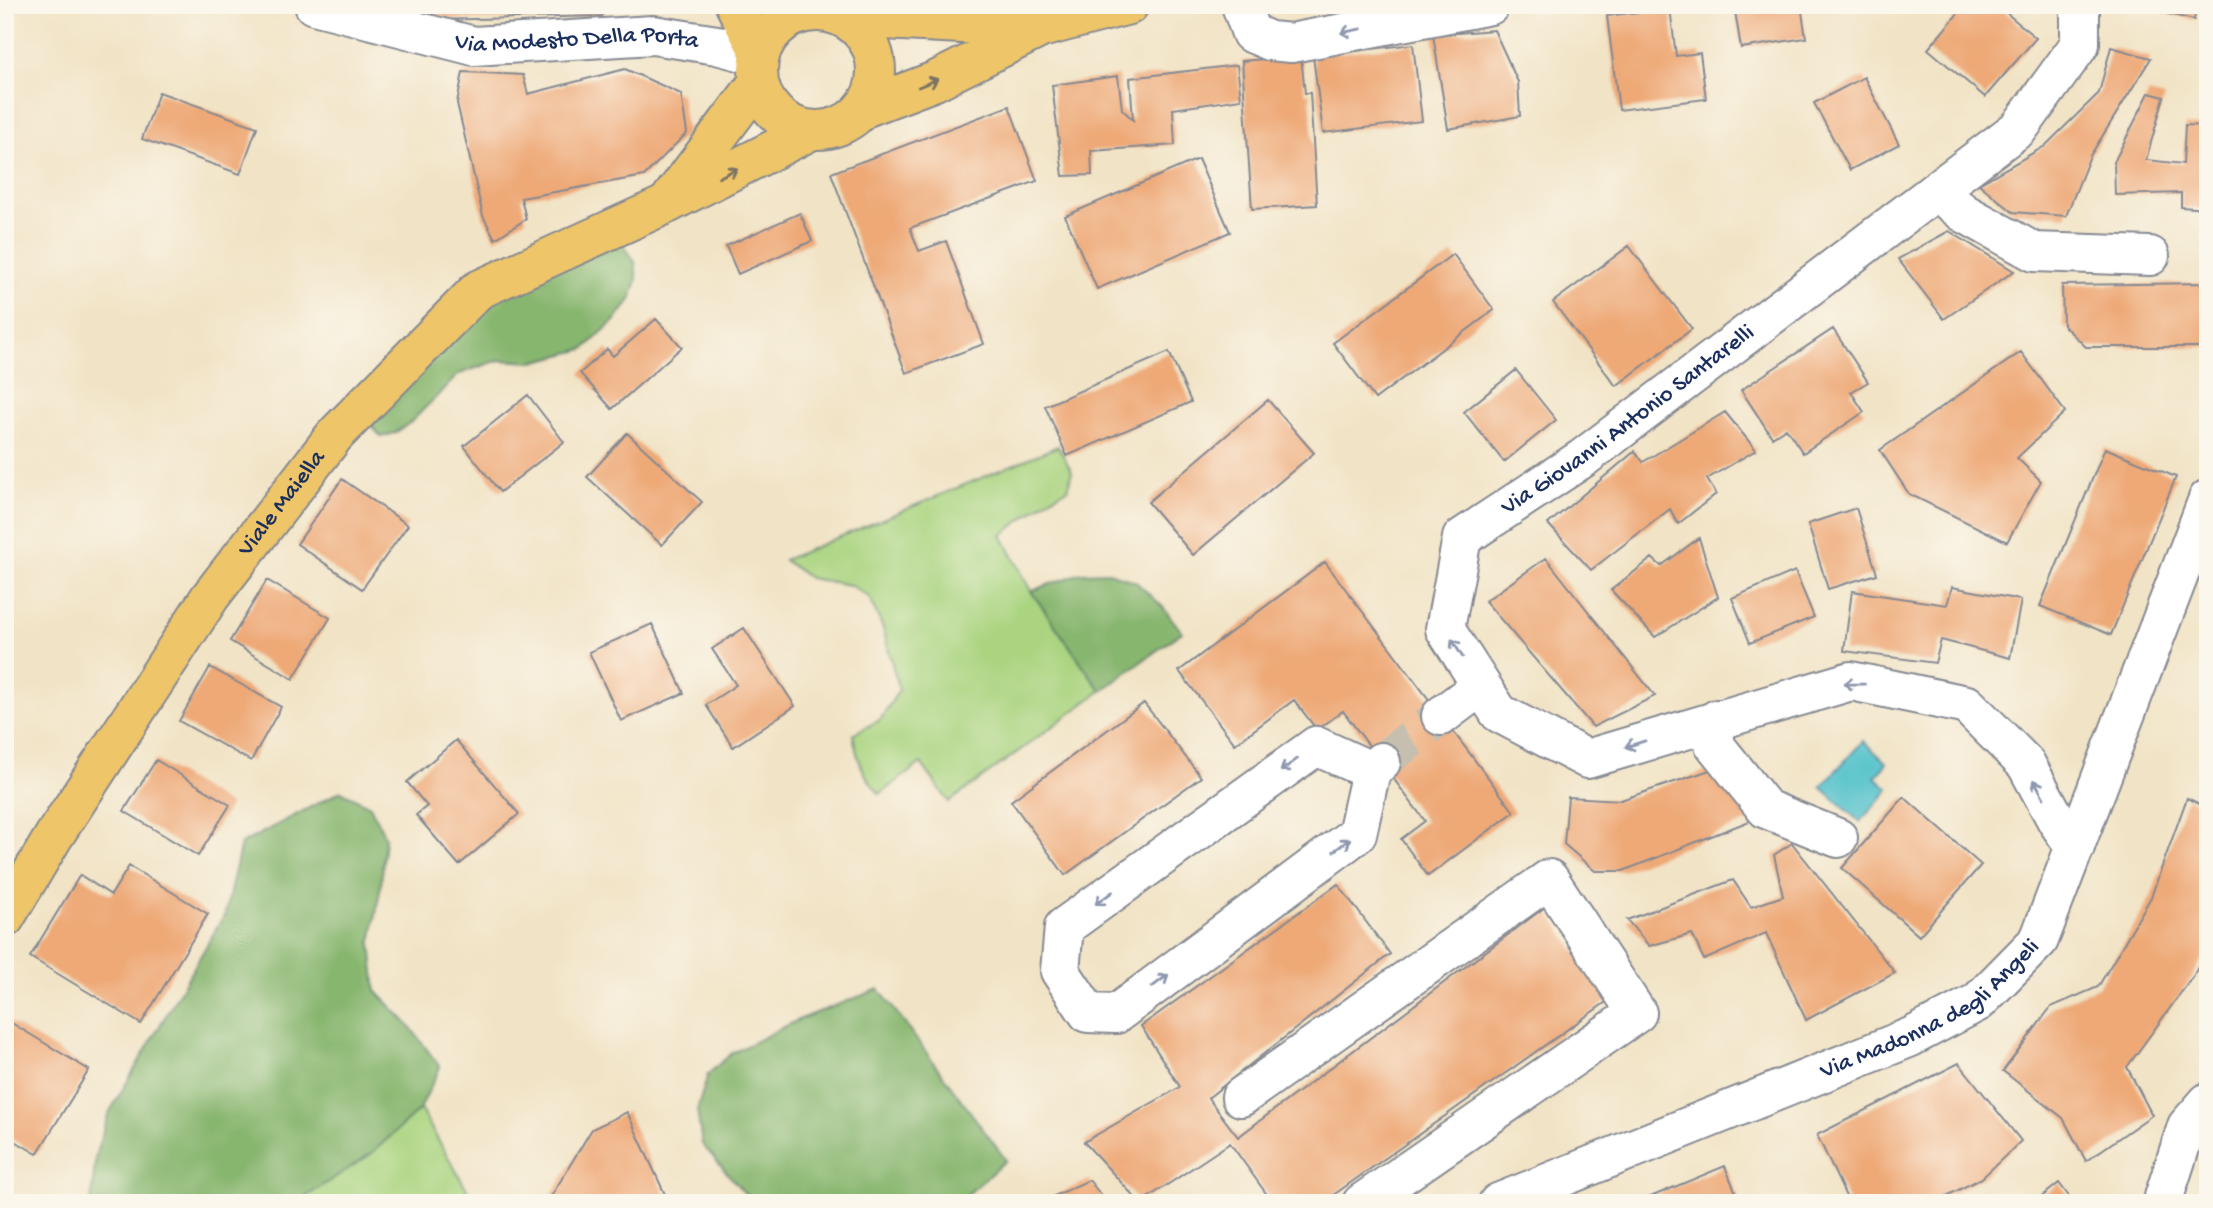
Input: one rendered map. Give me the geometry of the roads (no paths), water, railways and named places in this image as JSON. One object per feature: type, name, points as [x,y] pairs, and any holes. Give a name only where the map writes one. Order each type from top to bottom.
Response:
[{"type":"main road","points":[[735,5],[759,64],[768,106],[781,120],[810,131],[836,128],[853,119],[864,108],[873,92],[876,78],[874,54],[868,40],[859,29],[832,12]]},
{"type":"main road","points":[[864,108],[935,81],[1041,28],[1129,5]]},
{"type":"main road","points":[[667,204],[759,64],[765,40],[784,21],[798,15],[832,12],[1041,28]]},
{"type":"main road","name":"Viale Maiella","points":[[5,918],[54,836],[209,597],[335,435],[478,290],[667,204],[810,131]]},
{"type":"street","name":"Via Modesto Della Porta","points":[[314,5],[474,46],[654,20],[759,64]]},
{"type":"street","points":[[1241,5],[1251,33],[1270,41],[1291,43],[1490,5]]},
{"type":"street","name":"Via Giovanni Antonio Santarelli","points":[[2075,848],[2056,821],[2026,764],[1967,705],[1851,681],[1587,759],[1499,713],[1445,629],[1462,538],[1583,458],[2019,128],[2080,44],[2080,5]]},
{"type":"street","points":[[1936,191],[1964,213],[2034,253],[2150,256]]},
{"type":"street","name":"Via Madonna degli Angeli","points":[[1498,1203],[1910,1037],[1978,1002],[2039,940],[2208,499]]},
{"type":"street","points":[[1441,716],[1481,686]]},
{"type":"street","points":[[1717,719],[1714,744],[1766,809],[1838,838]]},
{"type":"street","points":[[1316,746],[1376,766],[1357,834],[1116,1014],[1088,1013],[1060,971],[1064,927],[1316,746]]},
{"type":"street","points":[[1241,1097],[1549,879],[1637,1013],[1386,1196]]},
{"type":"street","points":[[2167,1203],[2164,1197],[2187,1126],[2208,1102]]},
{"type":"water","points":[[1863,741],[1887,763],[1875,777],[1889,789],[1860,822],[1821,787]]},
{"type":"tunnel","points":[[1381,762],[1441,716]]}]
